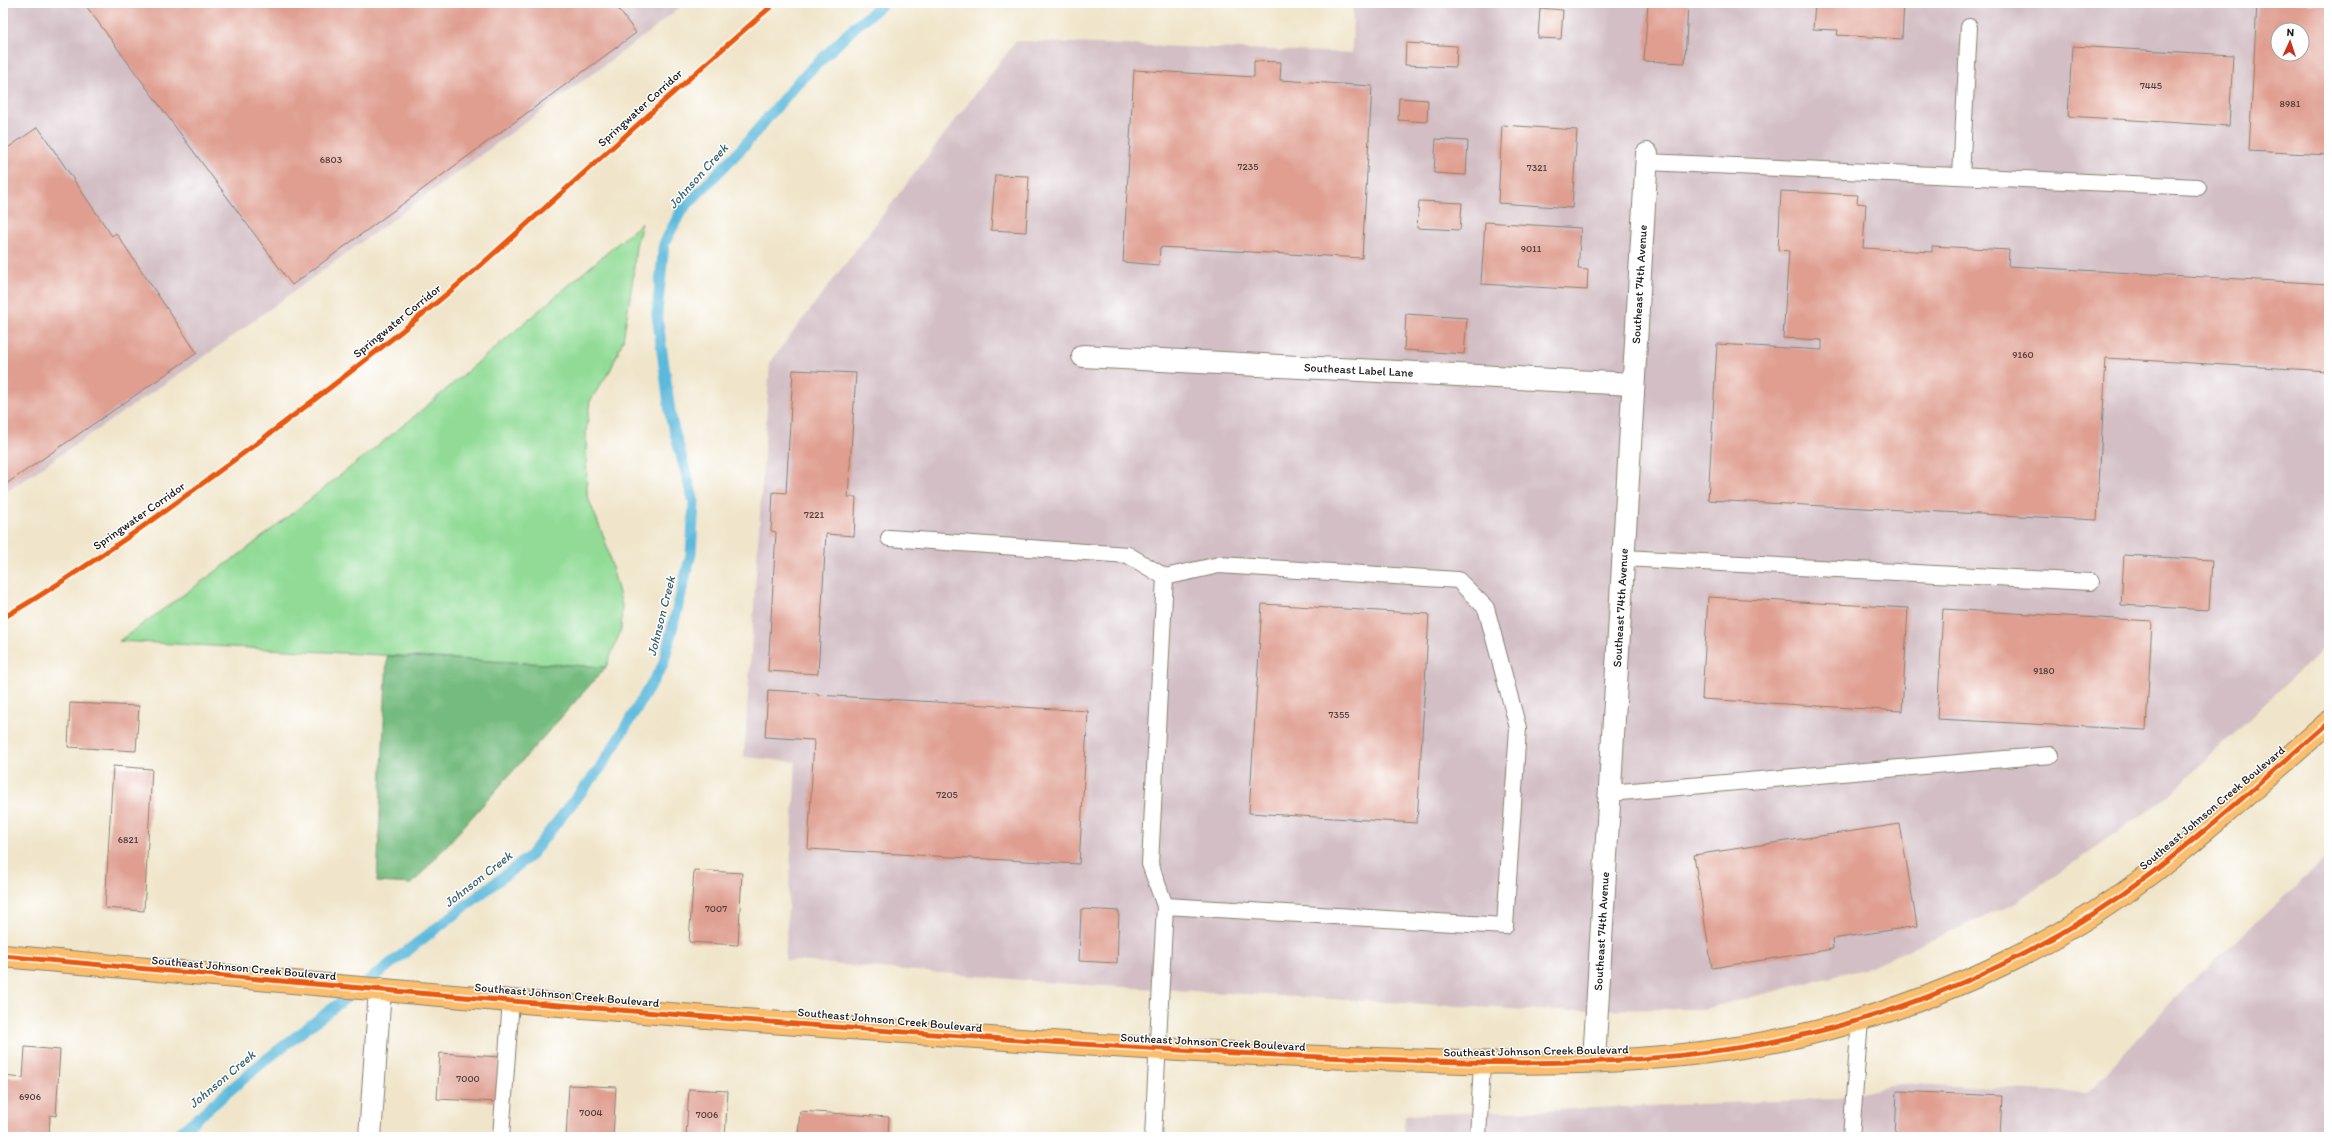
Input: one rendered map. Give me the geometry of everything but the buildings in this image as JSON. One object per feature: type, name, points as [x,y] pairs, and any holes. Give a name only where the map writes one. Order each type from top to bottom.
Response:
[{"type":"main road","name":"Southeast Johnson Creek Boulevard","points":[[3,956],[477,998],[982,1038],[1158,1049],[1482,1063],[1594,1061],[1711,1053],[1775,1042],[1860,1020],[1906,1005],[2007,962],[2057,936],[2149,876],[2210,827],[2329,722]]},
{"type":"street","name":"Southeast 74th Avenue","points":[[1594,1061],[1647,158]]},
{"type":"street","name":"Southeast Label Lane","points":[[1083,356],[1633,384]]},
{"type":"street","points":[[370,1137],[380,990]]},
{"type":"lane","points":[[1961,176],[1969,27]]},
{"type":"lane","points":[[1647,158],[1961,176],[2198,187]]},
{"type":"lane","points":[[889,538],[1128,554],[1166,577],[1219,565],[1458,580],[1486,608],[1518,728],[1505,926],[1165,906]]},
{"type":"lane","points":[[1623,558],[2091,582]]},
{"type":"lane","points":[[1153,1137],[1165,906],[1150,864],[1166,577]]},
{"type":"lane","points":[[1609,793],[2051,756]]},
{"type":"lane","points":[[501,1137],[511,1000]]},
{"type":"lane","points":[[1852,1137],[1860,1020]]},
{"type":"lane","points":[[1478,1137],[1482,1063]]},
{"type":"shaded area","points":[[3,3],[685,3],[648,33],[208,354],[3,494]]},
{"type":"shaded area","points":[[1353,3],[2329,3],[2329,643],[2165,799],[2016,903],[1864,969],[1704,1009],[1527,1010],[1069,984],[785,960],[796,762],[744,757],[770,362],[1016,41],[1352,53]]},
{"type":"shaded area","points":[[2329,856],[2329,1137],[1404,1137],[1405,1115],[1832,1099],[1899,1083],[2088,1093],[2186,986]]},
{"type":"green space","points":[[642,223],[636,246],[633,278],[623,340],[611,369],[590,401],[586,432],[587,495],[605,540],[622,605],[621,630],[606,667],[119,641],[243,552],[409,421]]},
{"type":"green space","points":[[387,656],[606,667],[412,884],[377,882]]},
{"type":"waterway","name":"Johnson Creek","points":[[175,1137],[263,1062],[530,856],[601,767],[663,665],[691,554],[694,502],[671,419],[657,314],[664,244],[681,211],[743,147],[797,83],[855,27],[884,3]]},
{"type":"cycle path","name":"Springwater Corridor","points":[[3,618],[94,560],[212,477],[394,338],[482,264],[775,3]]},
{"type":"cycle path","points":[[3,956],[413,993],[823,1026],[1167,1049],[1496,1063],[1555,1063],[1674,1056],[1732,1049],[1791,1038],[1849,1023],[1929,996],[2008,962],[2083,920],[2119,897],[2153,872],[2220,817],[2329,722]]}]
